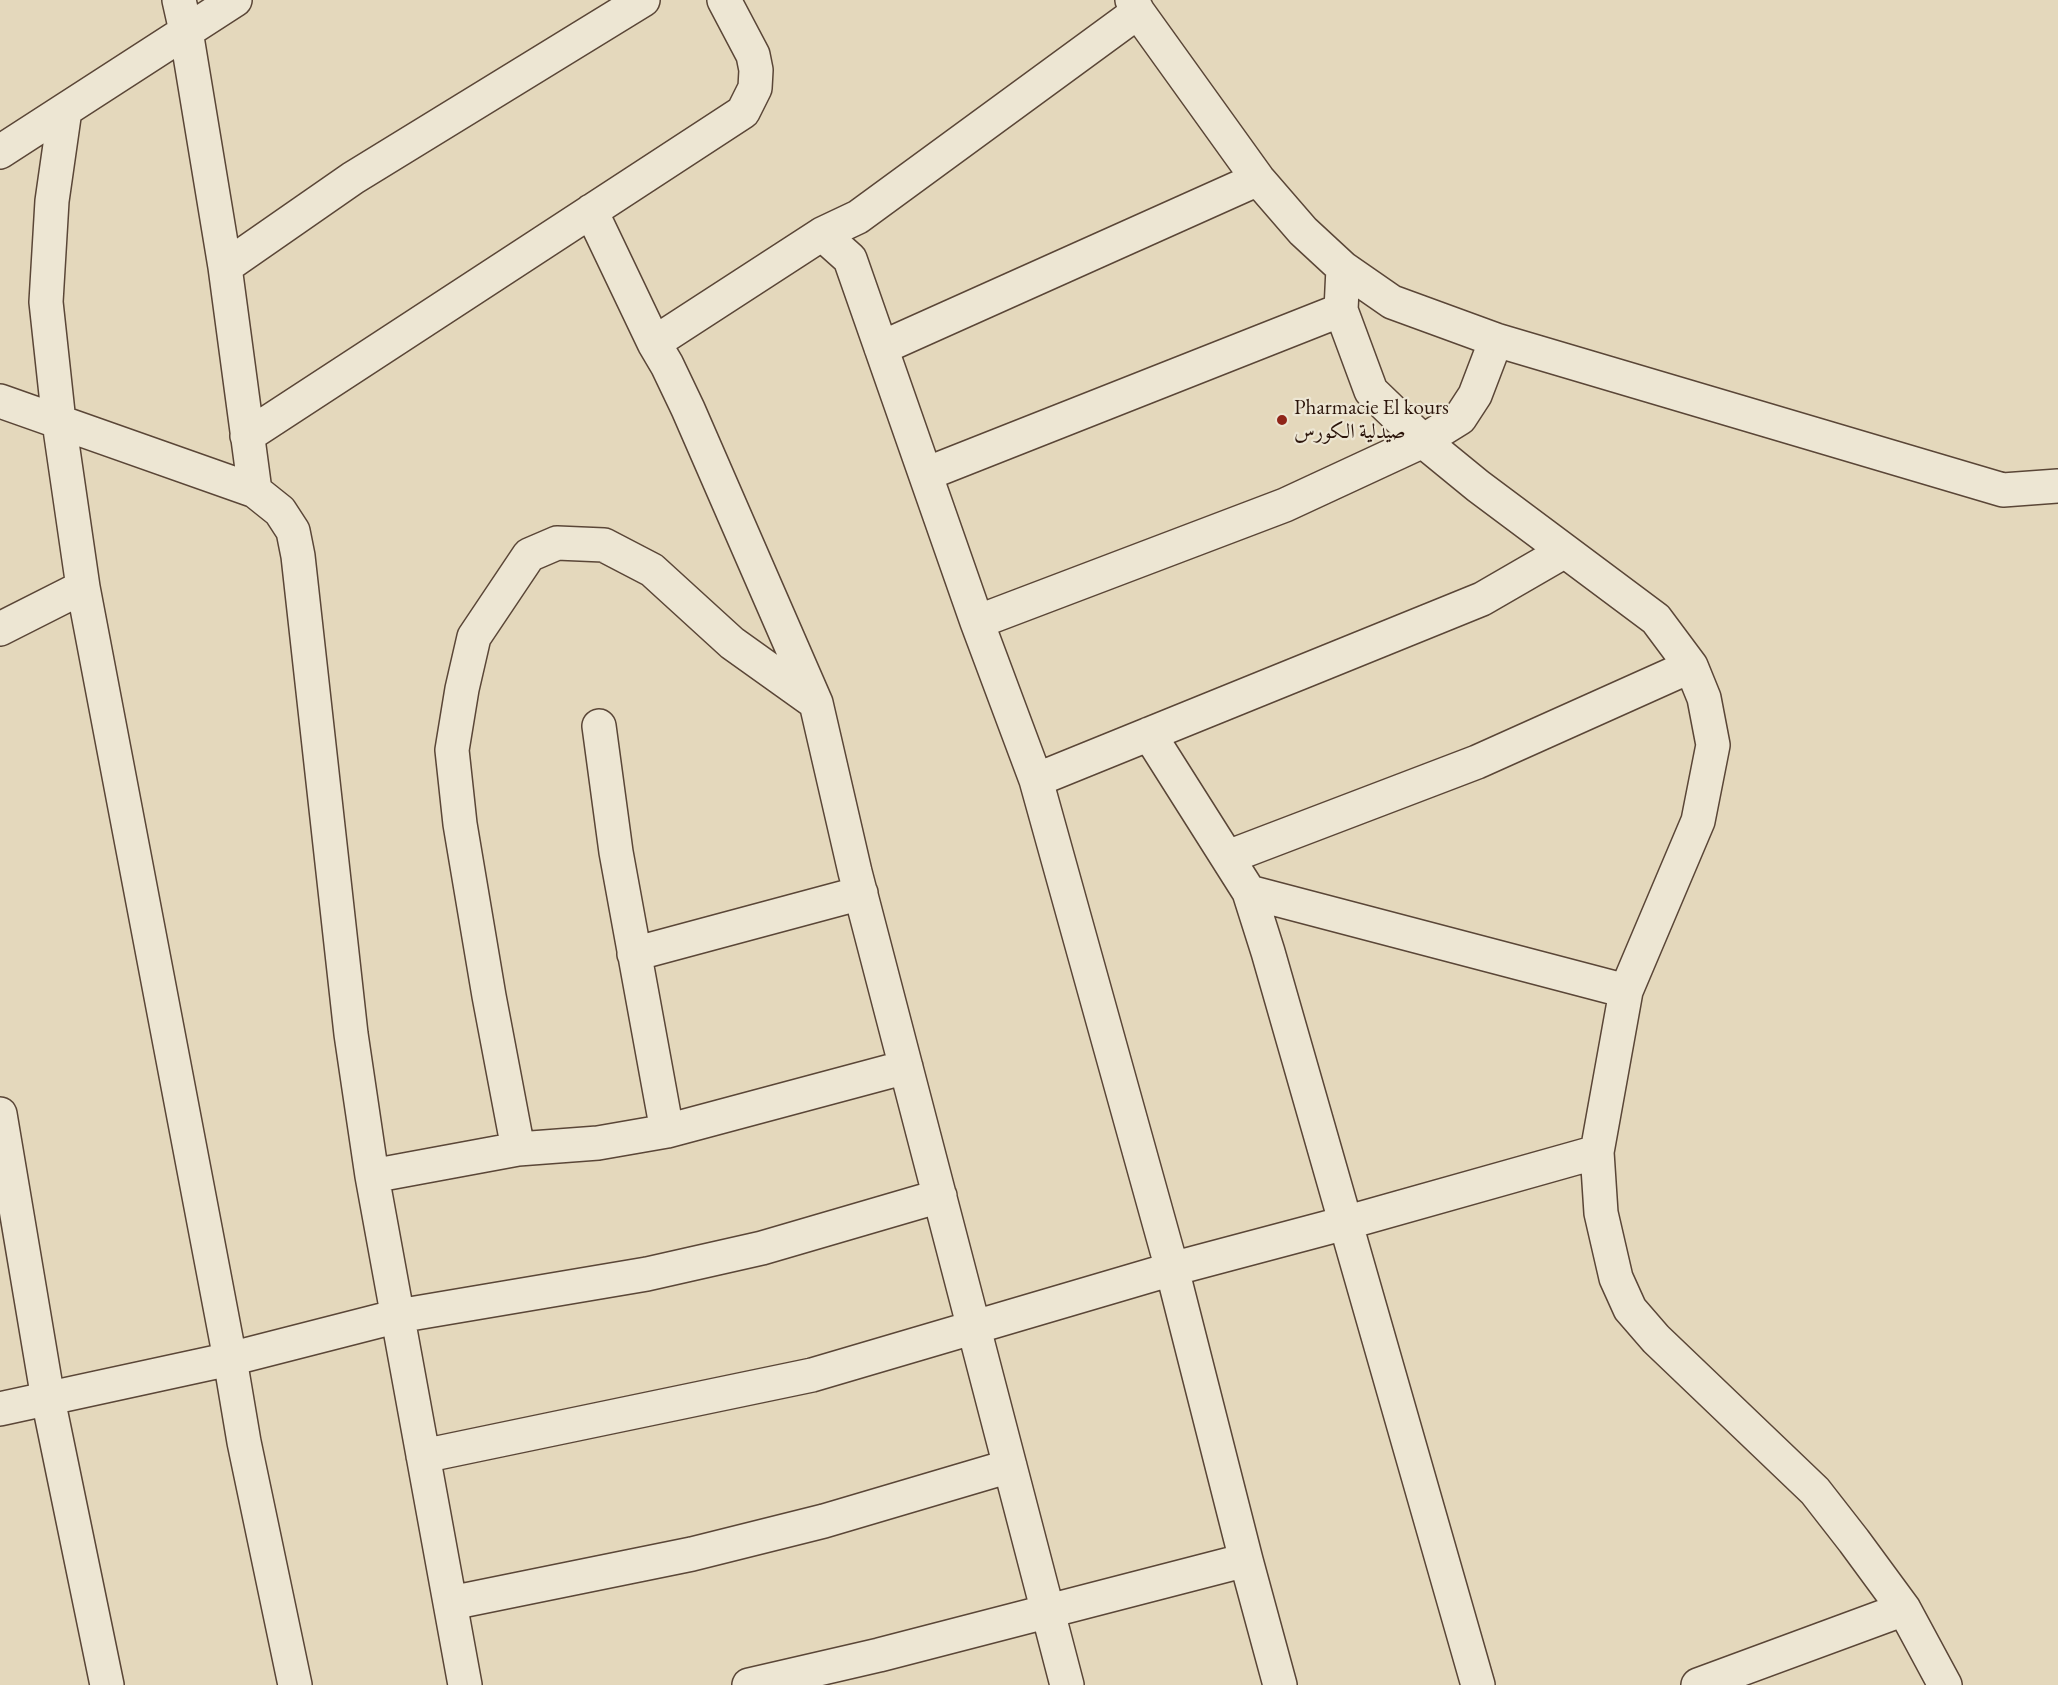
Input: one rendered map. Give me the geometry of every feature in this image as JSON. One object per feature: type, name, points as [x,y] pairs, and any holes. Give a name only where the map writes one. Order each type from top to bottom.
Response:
[{"type":"street","points":[[0,152],[65,110],[183,15],[235,0]]},
{"type":"street","points":[[225,267],[353,178],[643,0]]},
{"type":"street","points":[[247,436],[743,112],[755,88],[756,70],[753,55],[724,0]]},
{"type":"street","points":[[654,344],[822,234],[858,217],[1135,6],[1258,179],[1303,231],[1343,268],[1392,302],[1496,340],[2003,490],[2056,487]]},
{"type":"street","points":[[183,15],[225,267],[255,491]]},
{"type":"street","points":[[65,110],[52,201],[46,302],[59,422],[83,587],[244,1442],[295,1685]]},
{"type":"street","points":[[881,348],[1258,179]]},
{"type":"street","points":[[591,211],[654,344],[688,409],[816,703],[861,893],[1067,1685]]},
{"type":"street","points":[[822,234],[850,259],[977,622],[1036,780],[1172,1269],[1245,1560],[1280,1685]]},
{"type":"street","points":[[1343,268],[1341,310],[1371,391],[1423,441],[1478,486],[1656,619],[1691,666],[1704,698],[1713,745],[1698,821],[1626,991],[1597,1152],[1601,1213],[1616,1278],[1630,1309],[1656,1339],[1815,1491],[1904,1609],[1945,1685]]},
{"type":"street","points":[[926,474],[1341,310]]},
{"type":"street","points":[[977,622],[1285,505],[1423,441],[1460,418],[1475,395],[1496,340]]},
{"type":"street","points":[[0,402],[255,491],[280,511],[293,531],[298,556],[351,1034],[372,1176],[465,1685]]},
{"type":"street","points":[[518,1149],[460,824],[452,750],[462,689],[474,637],[529,555],[557,543],[604,545],[652,570],[732,643],[816,703]]},
{"type":"street","points":[[1036,780],[1482,599],[1565,551]]},
{"type":"street","points":[[0,629],[83,587]]},
{"type":"street","points":[[1228,857],[1477,762],[1691,666]]},
{"type":"street","points":[[599,726],[615,852],[667,1131]]},
{"type":"street","points":[[1149,734],[1249,892],[1478,1685]]},
{"type":"street","points":[[1249,892],[1626,991]]},
{"type":"street","points":[[634,954],[861,893]]},
{"type":"street","points":[[372,1176],[518,1149],[598,1143],[667,1131],[906,1067]]},
{"type":"street","points":[[0,1114],[48,1400],[107,1685]]},
{"type":"street","points":[[423,1456],[812,1375],[1172,1269],[1597,1152]]},
{"type":"street","points":[[0,1409],[230,1359],[398,1316],[647,1274],[762,1248],[940,1196]]},
{"type":"street","points":[[451,1603],[692,1554],[824,1521],[1010,1466]]},
{"type":"street","points":[[749,1685],[879,1655],[1245,1560]]},
{"type":"street","points":[[1698,1685],[1904,1609]]},
{"type":"place","name":"Pharmacie El kours صيدلية الكورس","points":[[1282,420]]}]
